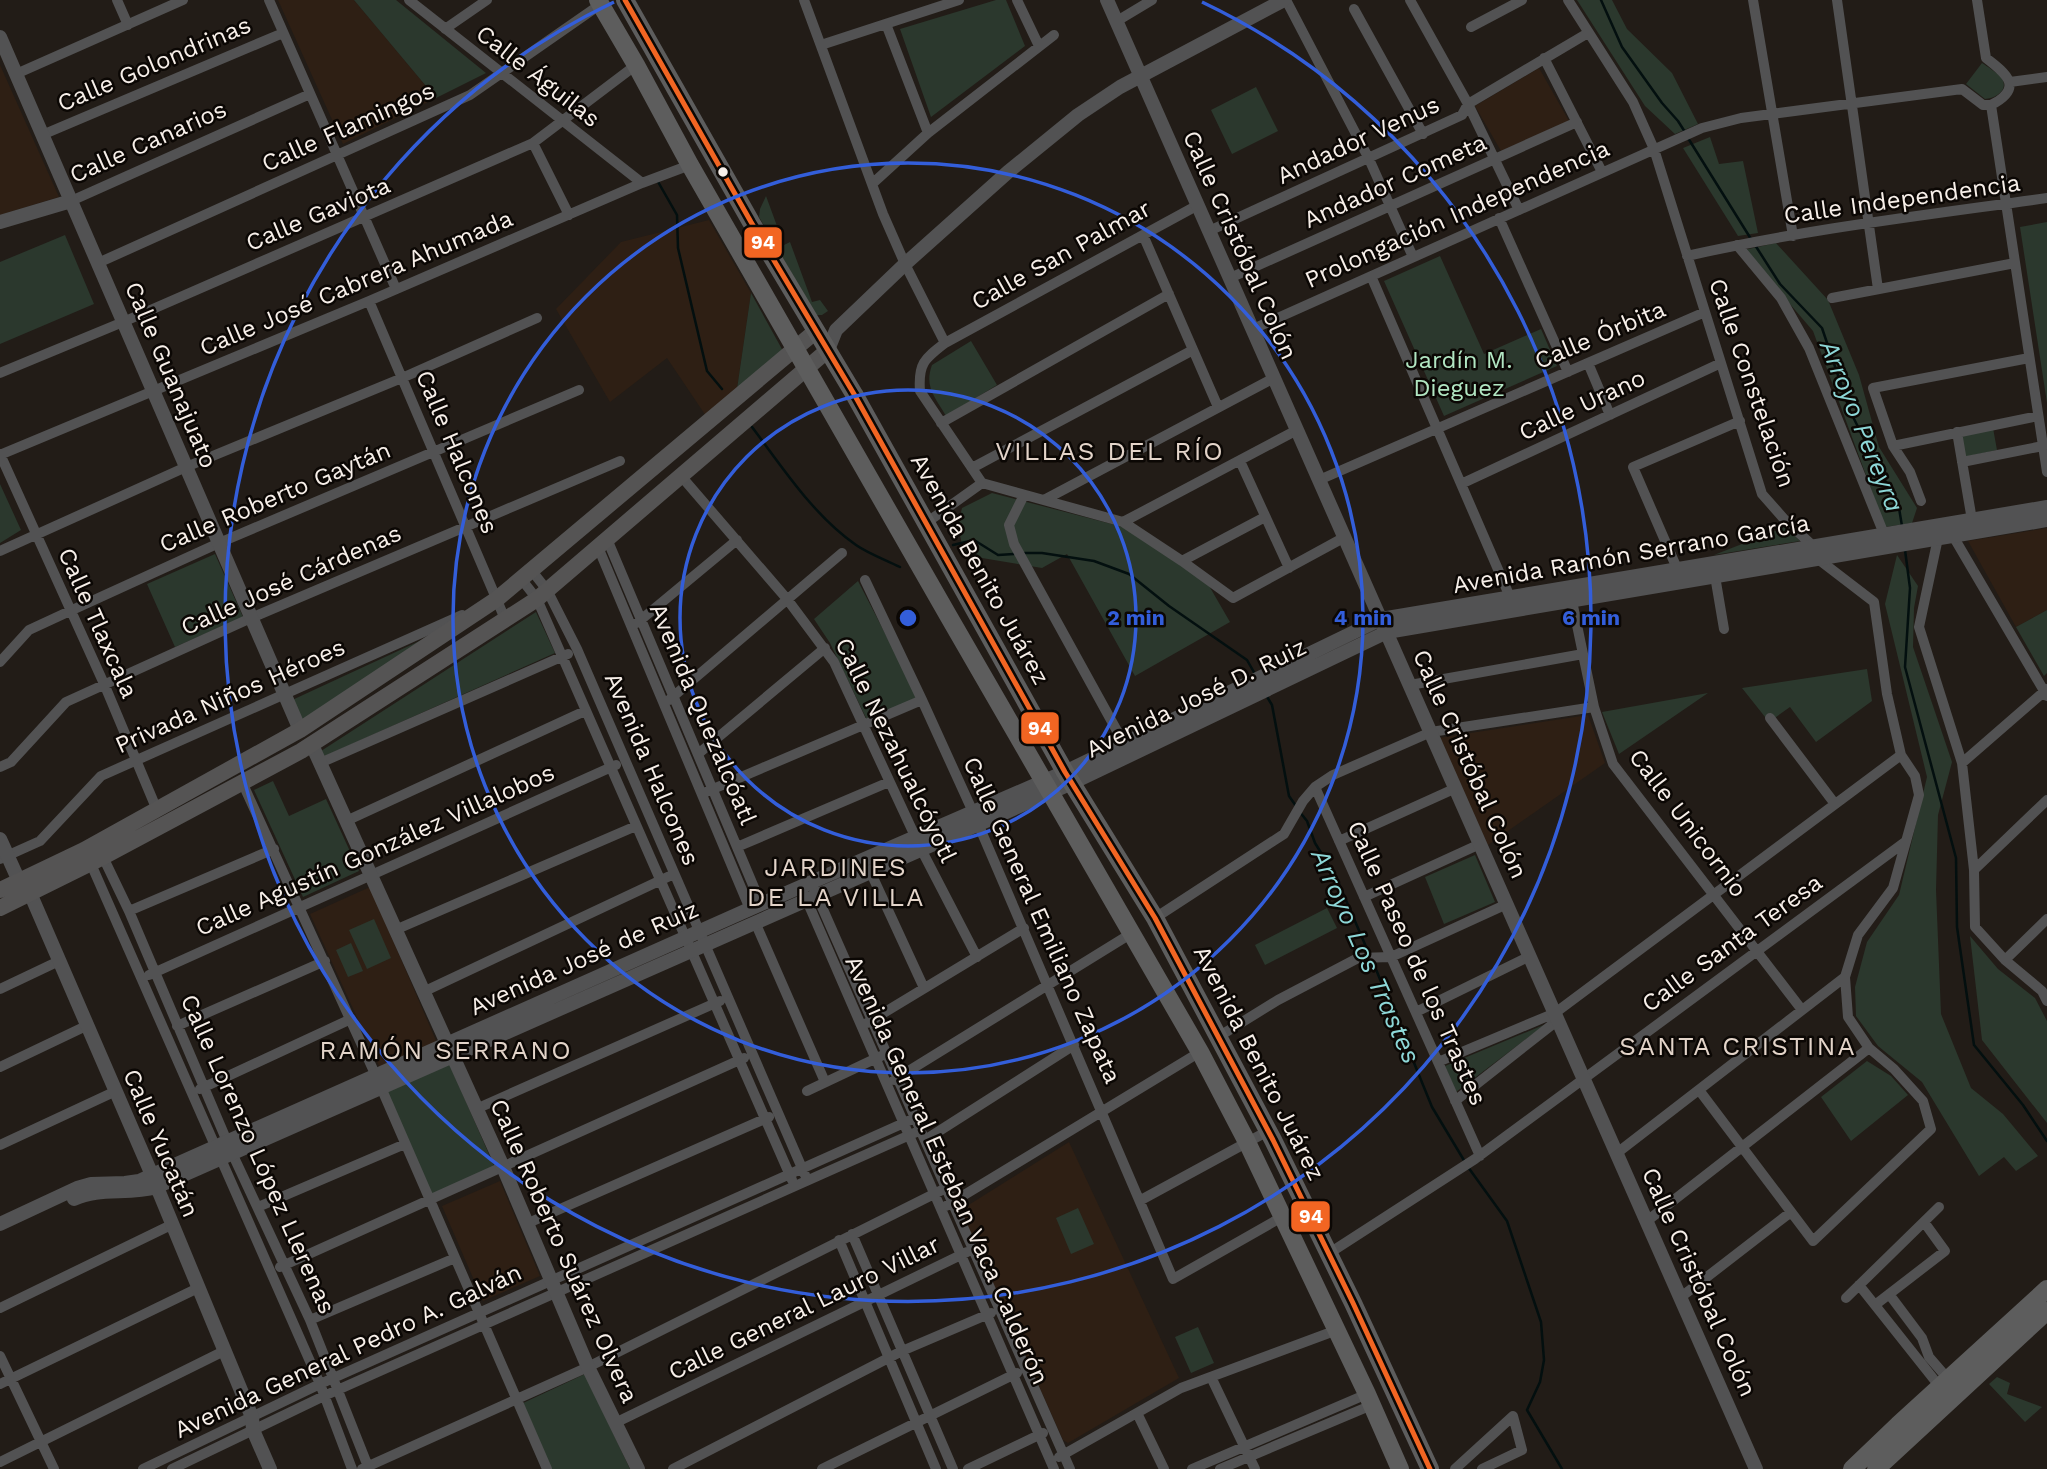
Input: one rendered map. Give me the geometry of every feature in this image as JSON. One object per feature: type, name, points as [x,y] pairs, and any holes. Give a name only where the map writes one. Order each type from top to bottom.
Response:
[{"type":"main road","name":"Avenida Benito Juárez","points":[[625,0],[751,222],[828,350],[1068,778],[1155,918],[1268,1131],[1328,1254],[1426,1468]]},
{"type":"main road","name":"Avenida Benito Juárez","points":[[600,2],[690,164],[1200,1052],[1247,1142],[1370,1399],[1400,1469]]},
{"type":"main road","points":[[0,908],[24,887],[84,850],[300,730],[497,599],[816,331]]},
{"type":"main road","points":[[0,890],[24,887],[97,860],[312,745],[434,666],[542,595],[828,350]]},
{"type":"main road","points":[[949,617],[972,605]]},
{"type":"main road","points":[[1853,1469],[2047,1289]]},
{"type":"main road","points":[[1876,1469],[2047,1311]]},
{"type":"street","points":[[117,0],[128,25]]},
{"type":"street","points":[[16,74],[183,0]]},
{"type":"street","points":[[269,0],[396,289]]},
{"type":"street","name":"Calle Águilas","points":[[409,0],[642,183]]},
{"type":"street","points":[[445,29],[487,0]]},
{"type":"street","points":[[804,0],[872,184],[905,264],[945,343]]},
{"type":"street","points":[[821,45],[959,0]]},
{"type":"street","points":[[1017,0],[1039,46]]},
{"type":"street","name":"Calle Cristóbal Colón","points":[[1107,0],[1756,1469]]},
{"type":"street","points":[[1117,22],[1152,0]]},
{"type":"street","points":[[828,350],[836,330],[905,264],[1008,172],[1068,123],[1141,76],[1285,0],[1369,159],[1413,257]]},
{"type":"street","points":[[1410,0],[1468,104],[1519,210]]},
{"type":"street","points":[[1471,27],[1522,0]]},
{"type":"street","name":"Calle Constelación","points":[[1568,0],[1633,102],[1654,149],[1762,494],[1815,553],[1874,602],[1887,694],[1901,755],[1915,776],[1919,795],[1892,888],[1858,934],[1845,977],[1848,1017],[1869,1048],[1894,1069],[1923,1101],[1931,1129],[1813,1241],[1791,1212]]},
{"type":"street","points":[[1753,0],[1793,236]]},
{"type":"street","points":[[1837,0],[1878,289]]},
{"type":"street","points":[[1977,0],[1986,58],[2007,74],[2010,82],[2008,92],[1991,106],[2047,472]]},
{"type":"street","name":"Calle Flamingos","points":[[97,263],[470,95],[502,75],[600,2]]},
{"type":"street","points":[[1354,9],[1423,134]]},
{"type":"street","points":[[886,24],[928,133]]},
{"type":"street","name":"Calle Golondrinas","points":[[42,135],[283,33]]},
{"type":"street","name":"Andador Venus","points":[[1209,231],[1462,115],[1468,104],[1588,33]]},
{"type":"street","points":[[872,184],[928,133],[1054,35]]},
{"type":"street","name":"Calle Guanajuato","points":[[0,37],[300,730]]},
{"type":"street","points":[[1544,58],[1602,172]]},
{"type":"street","name":"Calle Gaviota","points":[[0,373],[533,143],[636,65]]},
{"type":"street","points":[[2010,82],[2047,77]]},
{"type":"street","name":"Prolongación Independencia","points":[[1252,329],[1702,128],[1741,118],[1962,89],[1983,105],[1991,106]]},
{"type":"street","name":"Calle Canarios","points":[[0,222],[71,201],[310,94]]},
{"type":"street","name":"Andador Cometa","points":[[1230,278],[1577,122]]},
{"type":"street","points":[[533,143],[569,215]]},
{"type":"street","name":"Calle José Cabrera Ahumada","points":[[0,454],[153,392],[690,164]]},
{"type":"street","name":"Calle Independencia","points":[[1688,256],[1739,244],[2047,198]]},
{"type":"street","name":"Calle San Palmar","points":[[982,483],[920,391],[919,373],[929,355],[945,343],[1198,205]]},
{"type":"street","points":[[1499,218],[1568,372]]},
{"type":"street","points":[[1143,235],[1218,407]]},
{"type":"street","points":[[1739,244],[1781,298],[1809,348],[1889,538]]},
{"type":"street","points":[[1832,298],[2015,263]]},
{"type":"street","points":[[1371,276],[1513,604]]},
{"type":"street","points":[[941,423],[1169,294]]},
{"type":"street","name":"Calle Halcones","points":[[369,301],[505,619]]},
{"type":"street","name":"Calle Órbita","points":[[1319,480],[1705,312]]},
{"type":"street","points":[[0,551],[186,467],[402,378],[537,318]]},
{"type":"street","points":[[816,331],[836,330]]},
{"type":"street","points":[[972,468],[1193,350]]},
{"type":"street","points":[[1921,501],[1910,472],[1893,446],[1873,388],[2029,358]]},
{"type":"street","points":[[1588,363],[1611,415]]},
{"type":"street","name":"Calle Urano","points":[[1461,484],[1721,363]]},
{"type":"street","points":[[1044,500],[1274,378]]},
{"type":"street","name":"Calle Roberto Gaytán","points":[[0,662],[29,630],[219,543],[579,390]]},
{"type":"street","points":[[1893,446],[2038,416]]},
{"type":"street","points":[[1680,576],[1633,467],[1740,421]]},
{"type":"street","points":[[1123,522],[1297,430]]},
{"type":"street","points":[[1957,432],[1972,520]]},
{"type":"street","points":[[1962,462],[2043,446]]},
{"type":"street","name":"Calle Tlaxcala","points":[[0,454],[105,686],[156,810]]},
{"type":"street","name":"Calle José Cárdenas","points":[[0,767],[11,762],[66,702],[251,618],[620,461]]},
{"type":"street","points":[[1240,461],[1289,568]]},
{"type":"street","name":"Calle Nezahualcóyotl","points":[[681,476],[788,599],[825,648],[864,724],[918,843],[977,957]]},
{"type":"street","points":[[926,523],[982,483],[1123,522],[1233,598],[1345,537]]},
{"type":"street","points":[[1024,495],[1009,525],[1014,544],[1127,750]]},
{"type":"street","points":[[1945,531],[1972,520],[2047,507]]},
{"type":"street","points":[[1182,561],[1265,517]]},
{"type":"street","points":[[1945,531],[2047,520]]},
{"type":"street","points":[[1945,531],[2046,693],[1962,762]]},
{"type":"street","points":[[1945,531],[1919,627],[1962,762],[1974,870],[1975,926],[2005,960],[2042,991],[2047,1001]]},
{"type":"street","name":"Avenida Ramón Serrano García","points":[[1513,604],[1572,601],[1680,576],[1715,576],[1889,538],[1945,531]]},
{"type":"street","points":[[636,624],[737,540]]},
{"type":"street","name":"Avenida Quezalcóatl","points":[[603,543],[825,1082]]},
{"type":"street","points":[[668,700],[842,553]]},
{"type":"street","name":"Avenida Ramón Serrano García","points":[[1384,625],[1815,553]]},
{"type":"street","name":"Avenida Halcones","points":[[527,576],[577,649],[807,1181]]},
{"type":"street","points":[[1715,576],[1724,629]]},
{"type":"street","name":"Calle General Emiliano Zapata","points":[[865,580],[976,818],[1173,1279],[1282,1217]]},
{"type":"street","name":"Avenida Halcones","points":[[542,595],[562,657],[584,711],[794,1186]]},
{"type":"street","name":"Privada Niños Héroes","points":[[4,857],[40,841],[101,776],[497,599]]},
{"type":"street","name":"Calle Unicornio","points":[[1572,601],[1594,707],[1614,764],[1802,1010]]},
{"type":"street","name":"Avenida José D. Ruiz","points":[[755,912],[1068,778],[1384,625]]},
{"type":"street","points":[[698,754],[825,648]]},
{"type":"street","points":[[423,649],[434,666]]},
{"type":"street","points":[[320,763],[577,649]]},
{"type":"street","points":[[1410,685],[1583,654]]},
{"type":"street","name":"Avenida Quezalcóatl","points":[[668,700],[698,754],[707,791],[737,847],[755,912]]},
{"type":"street","points":[[707,791],[922,700]]},
{"type":"street","points":[[1155,918],[1284,834],[1303,801],[1315,787],[1333,775],[1431,733],[1594,707]]},
{"type":"street","points":[[346,821],[584,711]]},
{"type":"street","points":[[1770,718],[1835,804]]},
{"type":"street","name":"Calle Roberto Suárez Olvera","points":[[312,745],[503,1167],[588,1367],[638,1469]]},
{"type":"street","points":[[1455,1101],[1557,1016],[1901,755]]},
{"type":"street","name":"Calle Agustín González Villalobos","points":[[141,979],[625,760]]},
{"type":"street","points":[[242,782],[351,1019],[545,1466],[532,1469]]},
{"type":"street","points":[[737,847],[889,782]]},
{"type":"street","name":"Calle Paseo de los Trastes","points":[[1315,787],[1478,1157]]},
{"type":"street","points":[[1339,841],[1456,788]]},
{"type":"street","points":[[1974,870],[2047,800]]},
{"type":"street","points":[[396,930],[636,827]]},
{"type":"street","name":"Calle Yucatán","points":[[0,839],[4,857],[24,887],[116,1091],[270,1469]]},
{"type":"street","name":"Calle Santa Teresa","points":[[1328,1254],[1478,1157],[1905,842]]},
{"type":"street","name":"Avenida José D. Ruiz","points":[[809,891],[870,871],[918,843]]},
{"type":"street","points":[[1364,897],[1480,844]]},
{"type":"street","points":[[129,911],[274,849]]},
{"type":"street","name":"Calle Lorenzo López Llerenas","points":[[97,860],[129,911],[204,1087],[223,1150],[320,1384],[352,1469]]},
{"type":"street","name":"Calle Lorenzo López Llerenas","points":[[97,860],[141,979],[191,1093],[258,1208],[310,1320],[366,1468]]},
{"type":"street","points":[[870,871],[925,988]]},
{"type":"street","points":[[424,992],[674,874]]},
{"type":"street","name":"Avenida General Esteban Vaca Calderón","points":[[809,891],[887,1053],[1070,1469]]},
{"type":"street","name":"Avenida General Esteban Vaca Calderón","points":[[809,891],[861,1026],[1052,1465]]},
{"type":"street","points":[[1218,1037],[1278,1000],[1358,958],[1391,957],[1507,904]]},
{"type":"street","name":"Avenida José de Ruiz","points":[[0,1235],[81,1196],[135,1191],[755,912]]},
{"type":"street","points":[[2005,960],[2047,919]]},
{"type":"street","points":[[861,1026],[1024,928]]},
{"type":"street","points":[[887,1084],[1132,933]]},
{"type":"street","points":[[1416,1012],[1530,957]]},
{"type":"street","points":[[0,989],[58,961]]},
{"type":"street","points":[[177,1026],[325,961]]},
{"type":"street","points":[[1617,1153],[1845,977]]},
{"type":"street","points":[[476,1109],[728,998]]},
{"type":"street","points":[[1438,1062],[1557,1016]]},
{"type":"street","points":[[191,1093],[351,1019]]},
{"type":"street","points":[[0,1067],[86,1026]]},
{"type":"street","name":"Avenida General Pedro A. Galván","points":[[172,1469],[320,1384],[479,1313],[553,1287],[909,1136],[923,1135],[1074,1045]]},
{"type":"street","points":[[1647,1221],[1869,1048]]},
{"type":"street","points":[[941,1209],[1200,1052]]},
{"type":"street","points":[[807,1091],[887,1053]]},
{"type":"street","points":[[271,1271],[752,1055]]},
{"type":"street","points":[[1681,1297],[1791,1212],[1699,1090]]},
{"type":"street","points":[[0,1145],[116,1091]]},
{"type":"street","points":[[526,1224],[778,1113]]},
{"type":"street","name":"Avenida General Pedro A. Galván","points":[[143,1469],[324,1396],[484,1325],[553,1287],[789,1174],[915,1118]]},
{"type":"street","points":[[1141,1200],[1268,1131]]},
{"type":"street","points":[[258,1208],[405,1144]]},
{"type":"street","name":"Avenida José de Ruiz","points":[[0,1224],[91,1184],[154,1181]]},
{"type":"street","points":[[366,1468],[588,1367],[946,1188]]},
{"type":"street","points":[[1846,1298],[1939,1207]]},
{"type":"street","points":[[1875,1305],[1945,1251],[1924,1222]]},
{"type":"street","points":[[0,1308],[172,1225]]},
{"type":"street","points":[[852,1234],[953,1469]]},
{"type":"street","points":[[839,1240],[936,1469]]},
{"type":"street","name":"Calle General Lauro Villar","points":[[615,1423],[973,1249]]},
{"type":"street","points":[[310,1320],[455,1258]]},
{"type":"street","points":[[1859,1285],[1944,1383]]},
{"type":"street","points":[[0,1384],[198,1288]]},
{"type":"street","points":[[1889,1294],[1922,1338],[1944,1383]]},
{"type":"street","points":[[673,1469],[902,1350],[1000,1309]]},
{"type":"street","points":[[1052,1465],[1064,1454],[1181,1388],[1337,1330]]},
{"type":"street","points":[[0,1462],[224,1351]]},
{"type":"street","points":[[0,1356],[54,1469]]},
{"type":"street","points":[[822,1469],[1026,1368]]},
{"type":"street","points":[[1211,1377],[1255,1469]]},
{"type":"street","points":[[1192,1469],[1247,1452],[1370,1399]]},
{"type":"street","points":[[1137,1413],[1164,1469]]},
{"type":"street","points":[[1455,1469],[1513,1416],[1522,1450],[1482,1469]]},
{"type":"street","points":[[968,1469],[1052,1428]]},
{"type":"street","points":[[1220,1469],[1247,1452]]},
{"type":"shaded area","points":[[278,0],[354,0],[436,98],[343,144]]},
{"type":"shaded area","points":[[0,65],[59,197],[0,215]]},
{"type":"shaded area","points":[[1539,68],[1569,121],[1501,151],[1475,106]]},
{"type":"shaded area","points":[[709,220],[751,293],[737,389],[706,416],[667,358],[610,402],[556,309],[621,242]]},
{"type":"shaded area","points":[[2047,528],[2047,610],[2016,627],[1968,541]]},
{"type":"shaded area","points":[[1588,715],[1605,763],[1488,845],[1438,738]]},
{"type":"shaded area","points":[[370,887],[437,1043],[380,1068],[310,914]]},
{"type":"shaded area","points":[[1069,1142],[1179,1378],[1068,1443],[1063,1440],[963,1216],[967,1206]]},
{"type":"shaded area","points":[[500,1181],[540,1276],[483,1301],[442,1206]]},
{"type":"green space","points":[[354,0],[396,0],[486,73],[436,98]]},
{"type":"green space","points":[[996,0],[1006,0],[1025,46],[931,117],[900,29]]},
{"type":"green space","points":[[1577,0],[1612,0],[1627,29],[1672,73],[1698,124],[1675,134],[1645,106]]},
{"type":"green space","points":[[1982,63],[2001,77],[2004,86],[1997,95],[1985,99],[1966,84]]},
{"type":"green space","points":[[1256,87],[1278,131],[1232,154],[1211,110]]},
{"type":"green space","points":[[1710,137],[1719,164],[1743,161],[1758,233],[1738,236],[1683,148]]},
{"type":"green space","points":[[766,196],[784,245],[790,242],[812,302],[820,300],[828,311],[822,315],[816,315],[759,217]]},
{"type":"green space","points":[[2047,222],[2047,403],[2020,227]]},
{"type":"green space","points":[[65,235],[94,304],[0,344],[0,262]]},
{"type":"green space","points":[[1776,243],[1828,300],[1859,375],[1879,447],[1917,508],[1912,523],[1885,527],[1813,331],[1744,250]]},
{"type":"green space","name":"Jardín M. Dieguez","points":[[1440,256],[1484,354],[1541,329],[1557,366],[1444,416],[1384,281]]},
{"type":"green space","points":[[751,293],[783,351],[737,389]]},
{"type":"green space","points":[[971,341],[997,385],[946,416],[930,386],[932,365]]},
{"type":"green space","points":[[1993,428],[1997,450],[1965,457],[1961,435]]},
{"type":"green space","points":[[0,484],[21,530],[0,543]]},
{"type":"green space","points":[[992,493],[1127,528],[1208,584],[1230,622],[1135,676],[1067,554],[1042,568],[964,555],[958,525],[962,508]]},
{"type":"green space","points":[[1785,527],[1800,541],[1714,555]]},
{"type":"green space","points":[[215,554],[243,617],[175,647],[147,584]]},
{"type":"green space","points":[[1897,555],[1918,586],[1914,608],[1913,647],[1952,762],[1938,815],[1936,890],[1941,1014],[1971,1088],[2003,1114],[2038,1156],[2016,1171],[2004,1157],[1979,1176],[1922,1082],[1878,1046],[1856,1016],[1855,987],[1867,942],[1899,895],[1927,777],[1885,604]]},
{"type":"green space","points":[[858,581],[918,697],[867,720],[830,643],[814,619]]},
{"type":"green space","points":[[2047,610],[2047,673],[2044,676],[2016,627]]},
{"type":"green space","points":[[536,612],[555,653],[323,757],[321,751]]},
{"type":"green space","points":[[439,632],[300,724],[290,701]]},
{"type":"green space","points":[[1867,669],[1872,701],[1816,742],[1790,707],[1769,722],[1742,688]]},
{"type":"green space","points":[[1708,693],[1619,754],[1602,712]]},
{"type":"green space","points":[[273,781],[289,816],[326,799],[359,871],[303,897],[254,790]]},
{"type":"green space","points":[[1475,855],[1495,902],[1444,924],[1425,877]]},
{"type":"green space","points":[[1327,908],[1337,928],[1265,965],[1255,945]]},
{"type":"green space","points":[[374,919],[391,958],[367,969],[349,930]]},
{"type":"green space","points":[[1970,936],[1998,969],[2035,998],[2047,1021],[2047,1123],[1982,1040]]},
{"type":"green space","points":[[351,943],[363,971],[348,977],[336,950]]},
{"type":"green space","points":[[1546,1024],[1456,1092],[1445,1066]]},
{"type":"green space","points":[[1867,1061],[1891,1076],[1908,1095],[1851,1141],[1821,1097]]},
{"type":"green space","points":[[449,1063],[495,1168],[431,1196],[386,1091]]},
{"type":"green space","points":[[1078,1208],[1094,1244],[1071,1254],[1056,1218]]},
{"type":"green space","points":[[1198,1327],[1214,1363],[1191,1373],[1175,1337]]},
{"type":"green space","points":[[585,1374],[630,1469],[551,1469],[521,1404]]},
{"type":"green space","points":[[1997,1377],[2010,1383],[2007,1394],[2042,1407],[2025,1422],[1989,1384]]},
{"type":"waterway","name":"Arroyo Pereyra","points":[[1601,0],[1622,47],[1685,132]]},
{"type":"waterway","name":"Arroyo Pereyra","points":[[1688,138],[1751,239]]},
{"type":"waterway","name":"Arroyo Los Trastes","points":[[657,180],[677,215],[678,248],[707,371],[722,389]]},
{"type":"waterway","name":"Arroyo Pereyra","points":[[1755,245],[1780,284],[1822,328],[1850,411],[1899,508],[1902,526]]},
{"type":"waterway","name":"Arroyo Los Trastes","points":[[752,427],[826,520],[861,548],[900,567]]},
{"type":"waterway","name":"Arroyo Los Trastes","points":[[953,545],[974,540],[998,555],[1014,554]]},
{"type":"waterway","name":"Arroyo Pereyra","points":[[1905,550],[1910,588],[1905,667],[1956,858],[1957,927],[1974,1045],[2023,1105],[2047,1141]]},
{"type":"waterway","name":"Arroyo Los Trastes","points":[[1025,553],[1094,561],[1129,574],[1169,606],[1247,660],[1255,674]]},
{"type":"waterway","name":"Arroyo Los Trastes","points":[[1266,695],[1272,705],[1289,796],[1296,806]]},
{"type":"waterway","name":"Arroyo Los Trastes","points":[[1299,811],[1336,877],[1370,956]]},
{"type":"waterway","name":"Arroyo Los Trastes","points":[[1373,962],[1432,1107],[1465,1162]]},
{"type":"waterway","name":"Arroyo Los Trastes","points":[[1468,1167],[1507,1221],[1541,1322],[1544,1360],[1540,1382],[1527,1410],[1562,1469]]},
{"type":"transit line","name":"94","points":[[625,0],[751,222],[854,394],[1065,772],[1155,918],[1273,1140],[1430,1469]]},
{"type":"district","name":"VILLAS DEL RÍO","points":[[1110,451]]},
{"type":"district","name":"JARDINES DE LA VILLA","points":[[836,882]]},
{"type":"district","name":"SANTA CRISTINA","points":[[1738,1046]]},
{"type":"district","name":"RAMÓN SERRANO","points":[[446,1050]]}]
